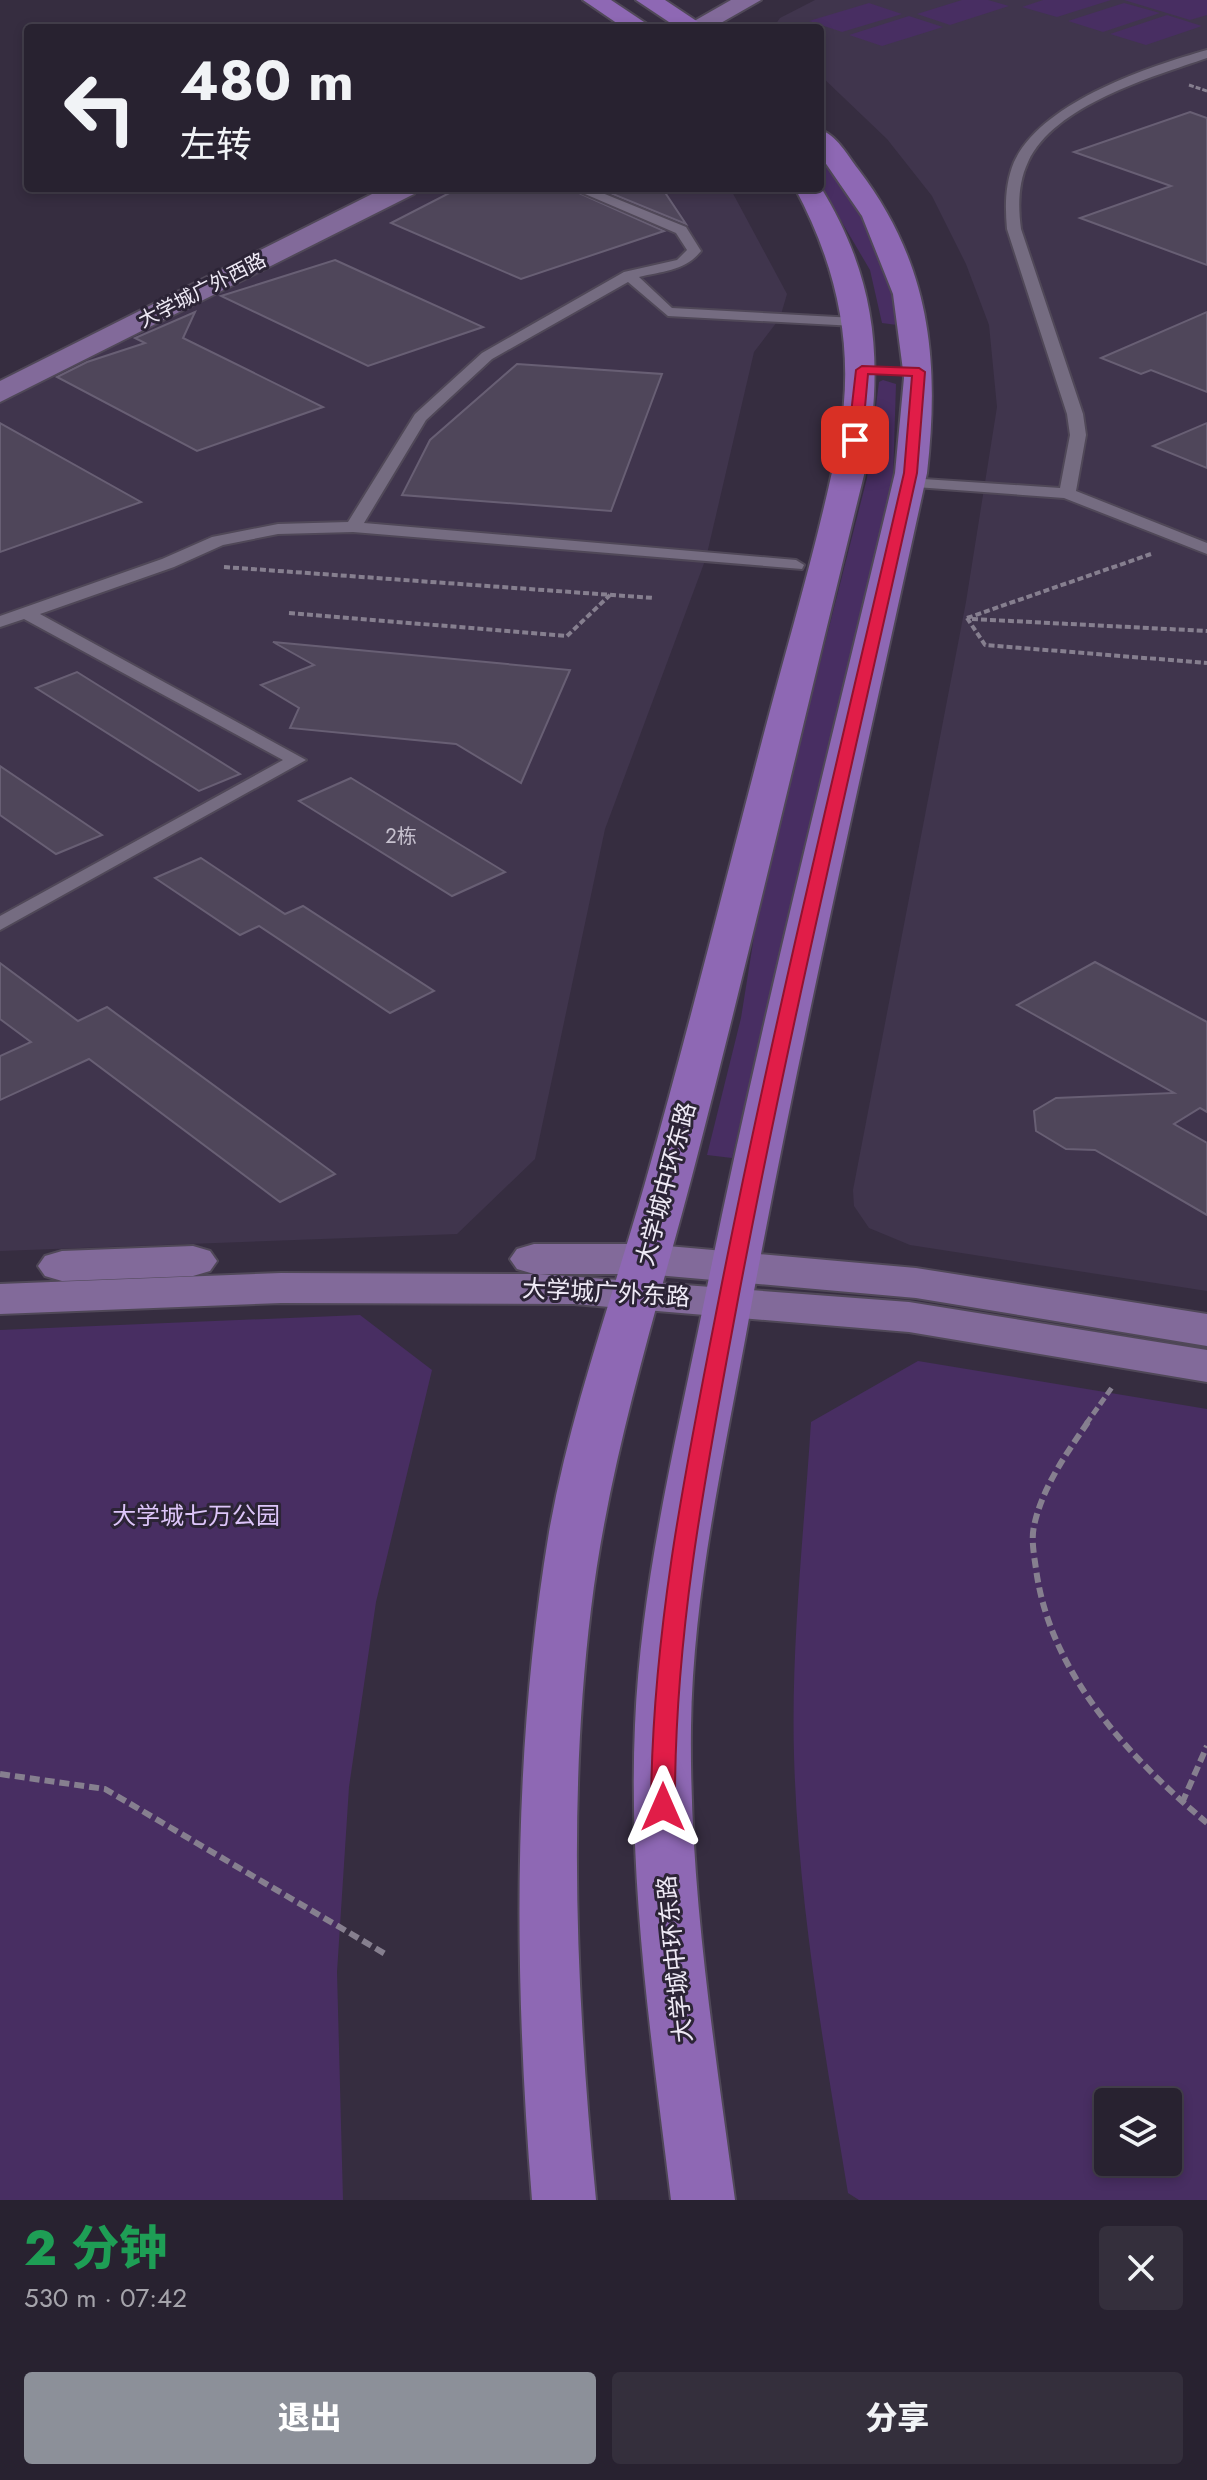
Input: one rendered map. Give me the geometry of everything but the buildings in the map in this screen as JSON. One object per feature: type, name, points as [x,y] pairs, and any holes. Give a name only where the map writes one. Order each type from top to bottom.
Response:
[{"type":"main road","points":[[595,0],[634,24]]},
{"type":"main road","points":[[648,0],[687,24]]},
{"type":"main road","points":[[702,24],[749,0]]},
{"type":"main road","points":[[729,24],[776,0]]},
{"type":"main road","name":"大学城中环东路","points":[[703,2200],[668,1923],[663,1726],[683,1537],[730,1283],[915,444],[917,352],[902,274],[888,236],[859,187],[824,143]]},
{"type":"main road","name":"大学城广外西路","points":[[0,375],[366,192]]},
{"type":"main road","name":"大学城广外西路","points":[[0,393],[397,192]]},
{"type":"main road","name":"大学城中环东路","points":[[564,2200],[550,2005],[550,1800],[577,1527],[607,1394],[674,1158],[848,475],[858,341],[841,256],[810,192]]},
{"type":"main road","points":[[858,341],[917,352]]},
{"type":"main road","name":"大学城广外东路","points":[[0,1270],[234,1259],[640,1276],[730,1283],[916,1283],[1207,1330]]},
{"type":"main road","name":"大学城广外东路","points":[[0,1299],[281,1288],[574,1289],[640,1276]]},
{"type":"main road","name":"大学城广外东路","points":[[730,1283],[909,1317],[1207,1366]]},
{"type":"main road","points":[[696,2138],[731,2200]]},
{"type":"lane","points":[[1067,493],[1078,435],[1075,414],[1014,229],[1011,208],[1015,179],[1025,154],[1071,113],[1145,76],[1207,54]]},
{"type":"lane","points":[[353,527],[420,417],[487,356],[629,275],[682,263],[694,251],[681,230],[588,192]]},
{"type":"lane","points":[[629,275],[668,312],[858,341]]},
{"type":"lane","points":[[908,483],[1067,493],[1207,549]]},
{"type":"lane","points":[[0,622],[168,563],[218,541],[278,529],[353,527],[796,565]]},
{"type":"lane","points":[[0,924],[297,760],[25,613]]},
{"type":"path","points":[[967,618],[1143,557]]},
{"type":"path","points":[[215,566],[654,598]]},
{"type":"path","points":[[289,613],[567,636],[610,595]]},
{"type":"path","points":[[967,618],[1207,631]]},
{"type":"path","points":[[967,618],[985,645],[1207,663]]},
{"type":"path","points":[[1114,1385],[1054,1472],[1034,1526],[1035,1587],[1071,1672],[1122,1743],[1182,1803],[1207,1823]]},
{"type":"path","points":[[1182,1803],[1207,1746]]},
{"type":"path","points":[[0,1774],[105,1789],[387,1955]]},
{"type":"shaded area","points":[[815,0],[1207,0],[1207,1291],[910,1245],[869,1228],[854,1206],[853,1190],[966,602],[997,407],[989,325],[966,264],[932,196],[887,139],[824,79],[824,24],[776,24],[780,18]]},
{"type":"shaded area","points":[[414,192],[732,192],[787,294],[780,318],[754,352],[706,558],[605,829],[535,1159],[457,1234],[0,1251],[0,390],[246,277]]},
{"type":"green space","points":[[962,0],[988,0],[1009,6],[950,25],[917,14]]},
{"type":"green space","points":[[1043,0],[1111,0],[1057,17],[1022,7]]},
{"type":"green space","points":[[1124,0],[1207,0],[1207,15],[1190,20]]},
{"type":"green space","points":[[869,3],[902,14],[842,32],[809,21]]},
{"type":"green space","points":[[1124,3],[1160,13],[1103,32],[1068,21]]},
{"type":"green space","points":[[1167,15],[1202,26],[1146,45],[1110,34]]},
{"type":"green space","points":[[909,16],[943,27],[882,46],[849,35]]},
{"type":"green space","points":[[824,161],[859,212],[884,263],[893,287],[897,325],[882,323],[870,270],[824,192]]},
{"type":"green space","points":[[883,380],[896,384],[893,478],[732,1158],[707,1155],[741,1018],[760,899],[867,478],[879,382]]},
{"type":"green space","name":"大学城七万公园","points":[[360,1315],[432,1370],[376,1602],[349,1787],[337,1972],[343,2200],[0,2200],[0,1330]]},
{"type":"green space","points":[[918,1361],[1207,1409],[1207,2200],[859,2200],[848,2193],[814,1975],[796,1810],[794,1672],[811,1422]]},
{"type":"route","points":[[663,1807],[663,1726],[671,1631],[683,1537],[707,1401],[754,1167],[911,473],[919,372],[862,370],[855,440]]}]
